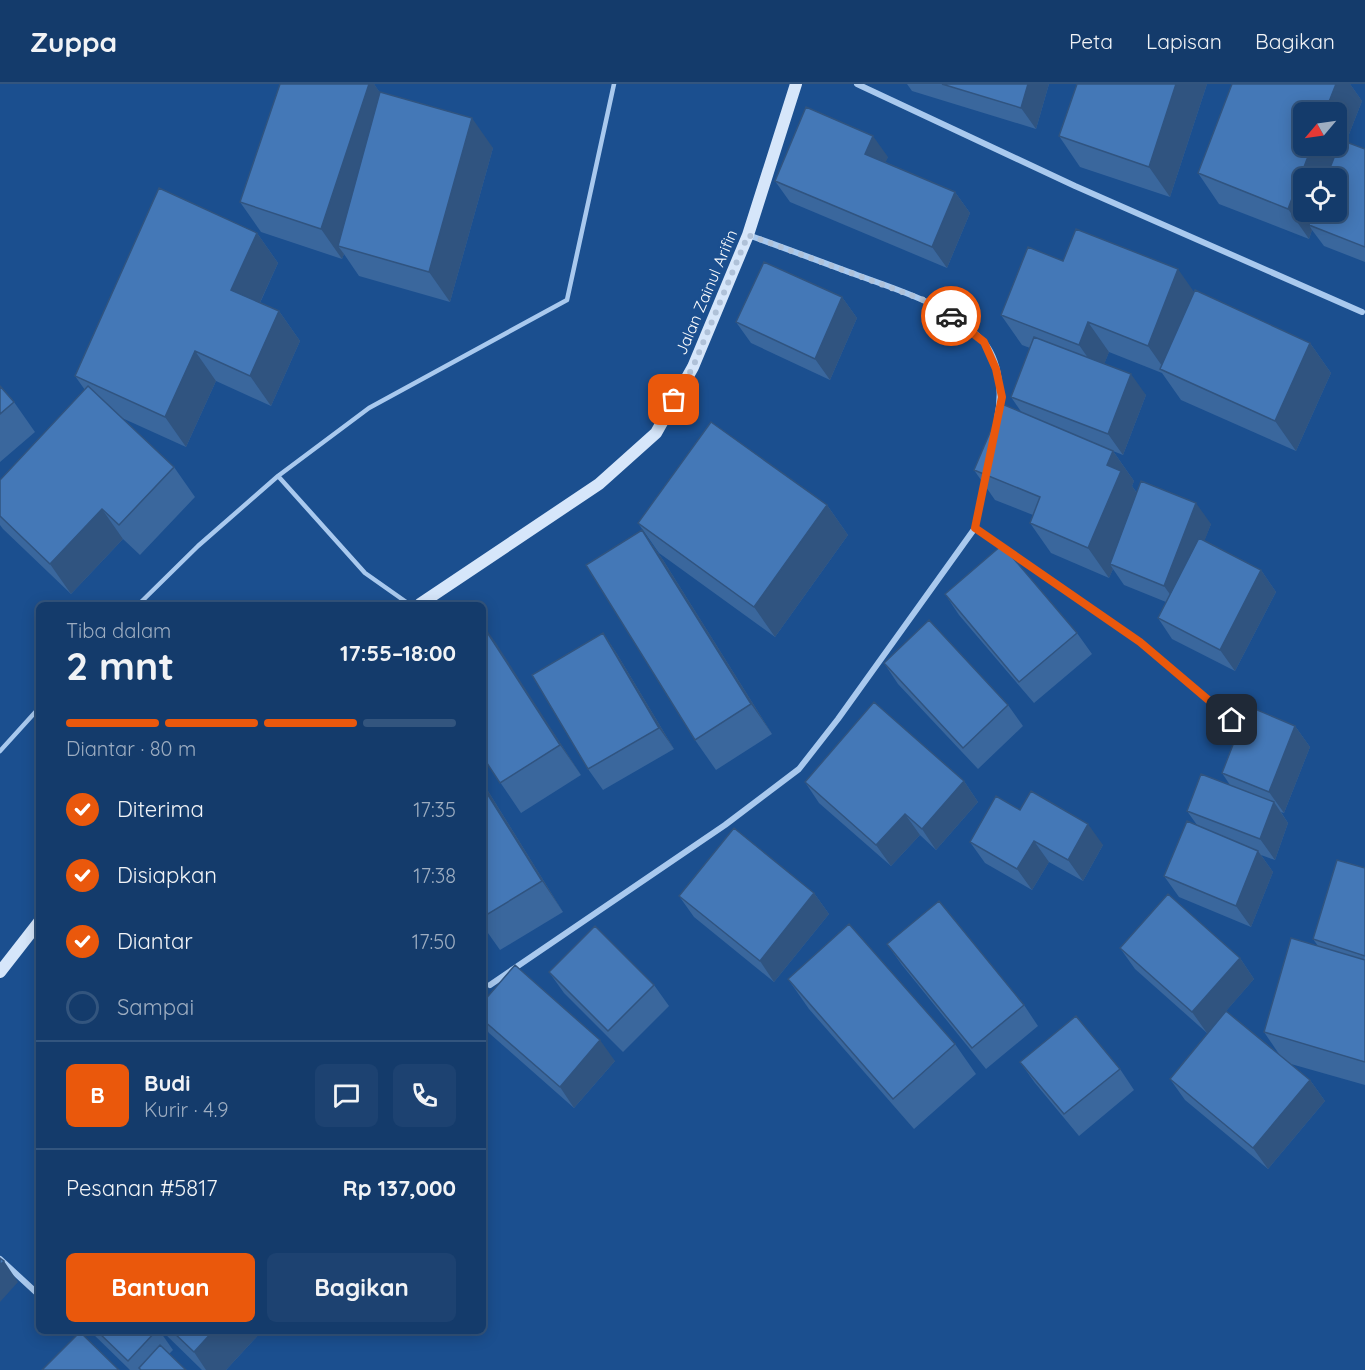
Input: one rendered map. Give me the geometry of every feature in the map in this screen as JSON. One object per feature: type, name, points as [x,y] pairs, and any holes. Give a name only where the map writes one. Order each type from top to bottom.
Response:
[{"type":"street","name":"Jalan Zainul Arifin","points":[[423,602],[599,484],[656,433],[693,367],[748,235],[796,84]]},
{"type":"street","points":[[857,84],[1075,186],[1362,312]]},
{"type":"street","points":[[748,235],[929,302],[966,326],[984,342],[996,369],[1002,397],[995,430]]},
{"type":"street","points":[[490,985],[725,825],[799,769],[838,719],[975,528],[988,463]]},
{"type":"street","points":[[975,528],[1140,642],[1232,720]]},
{"type":"street","points":[[0,972],[36,926]]},
{"type":"street","points":[[0,1259],[36,1292]]},
{"type":"lane","points":[[141,602],[198,546],[278,476],[369,408],[567,300],[614,84]]},
{"type":"lane","points":[[278,476],[365,573],[406,602]]},
{"type":"lane","points":[[0,751],[36,711]]},
{"type":"building","points":[[280,84],[369,84],[321,229],[240,202]]},
{"type":"building","points":[[942,84],[1028,84],[1021,108]]},
{"type":"building","points":[[1077,84],[1176,84],[1149,167],[1059,136]]},
{"type":"building","points":[[1232,84],[1336,84],[1329,102],[1293,102],[1293,156],[1308,156],[1304,168],[1293,168],[1293,196],[1288,209],[1198,173]]},
{"type":"building","points":[[380,92],[472,118],[429,272],[338,246]]},
{"type":"building","points":[[806,107],[873,136],[865,154],[955,192],[932,247],[775,181]]},
{"type":"building","points":[[1347,142],[1365,149],[1365,247],[1309,225],[1310,222],[1347,222],[1347,168],[1330,168],[1335,156],[1347,156]]},
{"type":"building","points":[[159,188],[257,233],[231,290],[279,311],[250,376],[195,351],[165,417],[75,376]]},
{"type":"building","points":[[1076,229],[1178,269],[1148,346],[1088,322],[1079,345],[1001,315],[1028,247],[1063,261]]},
{"type":"building","points":[[764,262],[842,297],[815,359],[736,322]]},
{"type":"building","points":[[1195,290],[1310,343],[1275,421],[1160,369]]},
{"type":"building","points":[[1034,337],[1131,374],[1108,434],[1011,397]]},
{"type":"building","points":[[0,386],[14,402],[0,414]]},
{"type":"building","points":[[88,386],[174,467],[119,525],[102,509],[50,564],[0,516],[0,480]]},
{"type":"building","points":[[1002,404],[1113,451],[1107,465],[1121,471],[1088,548],[1030,523],[1040,497],[974,470]]},
{"type":"building","points":[[711,422],[827,505],[754,607],[638,523]]},
{"type":"building","points":[[1141,481],[1196,503],[1164,586],[1110,564]]},
{"type":"building","points":[[642,530],[751,704],[695,740],[586,565]]},
{"type":"building","points":[[1199,538],[1261,570],[1220,650],[1158,618]]},
{"type":"building","points":[[1002,545],[1077,633],[1019,682],[945,594]]},
{"type":"building","points":[[929,620],[1008,705],[963,748],[884,663]]},
{"type":"building","points":[[486,631],[560,745],[500,783],[486,762]]},
{"type":"building","points":[[603,633],[659,728],[588,769],[532,675]]},
{"type":"building","points":[[874,702],[964,781],[922,829],[905,814],[876,845],[805,782]]},
{"type":"building","points":[[1248,706],[1295,726],[1269,792],[1222,773]]},
{"type":"building","points":[[1201,774],[1274,802],[1260,839],[1187,811]]},
{"type":"building","points":[[1031,791],[1088,824],[1068,860],[1034,841],[1017,869],[970,842],[996,796],[1020,810]]},
{"type":"building","points":[[486,792],[542,881],[486,915]]},
{"type":"building","points":[[1187,821],[1258,851],[1236,906],[1164,876]]},
{"type":"building","points":[[734,828],[814,893],[760,961],[679,896]]},
{"type":"building","points":[[1337,860],[1365,868],[1365,956],[1313,939]]},
{"type":"building","points":[[1168,894],[1240,958],[1192,1012],[1120,948]]},
{"type":"building","points":[[939,901],[1024,1005],[972,1048],[887,944]]},
{"type":"building","points":[[849,924],[955,1044],[893,1099],[788,979]]},
{"type":"building","points":[[595,926],[654,985],[608,1031],[549,972]]},
{"type":"building","points":[[1291,938],[1365,960],[1365,1062],[1264,1032]]},
{"type":"building","points":[[515,965],[600,1040],[560,1087],[486,1023],[486,999]]},
{"type":"building","points":[[1226,1011],[1310,1080],[1253,1148],[1170,1079]]},
{"type":"building","points":[[1076,1016],[1120,1069],[1064,1114],[1020,1062]]},
{"type":"building","points":[[78,1334],[82,1334],[119,1370],[42,1370]]},
{"type":"building","points":[[100,1334],[153,1334],[128,1361]]},
{"type":"building","points":[[175,1334],[210,1334],[194,1352]]},
{"type":"building","points":[[160,1345],[186,1370],[141,1370],[139,1368]]},
{"type":"way so far","points":[[674,400],[693,367],[748,235],[929,302],[951,316]]},
{"type":"route","points":[[951,316],[984,342],[996,369],[1002,397],[975,528],[1140,642],[1232,720]]}]
